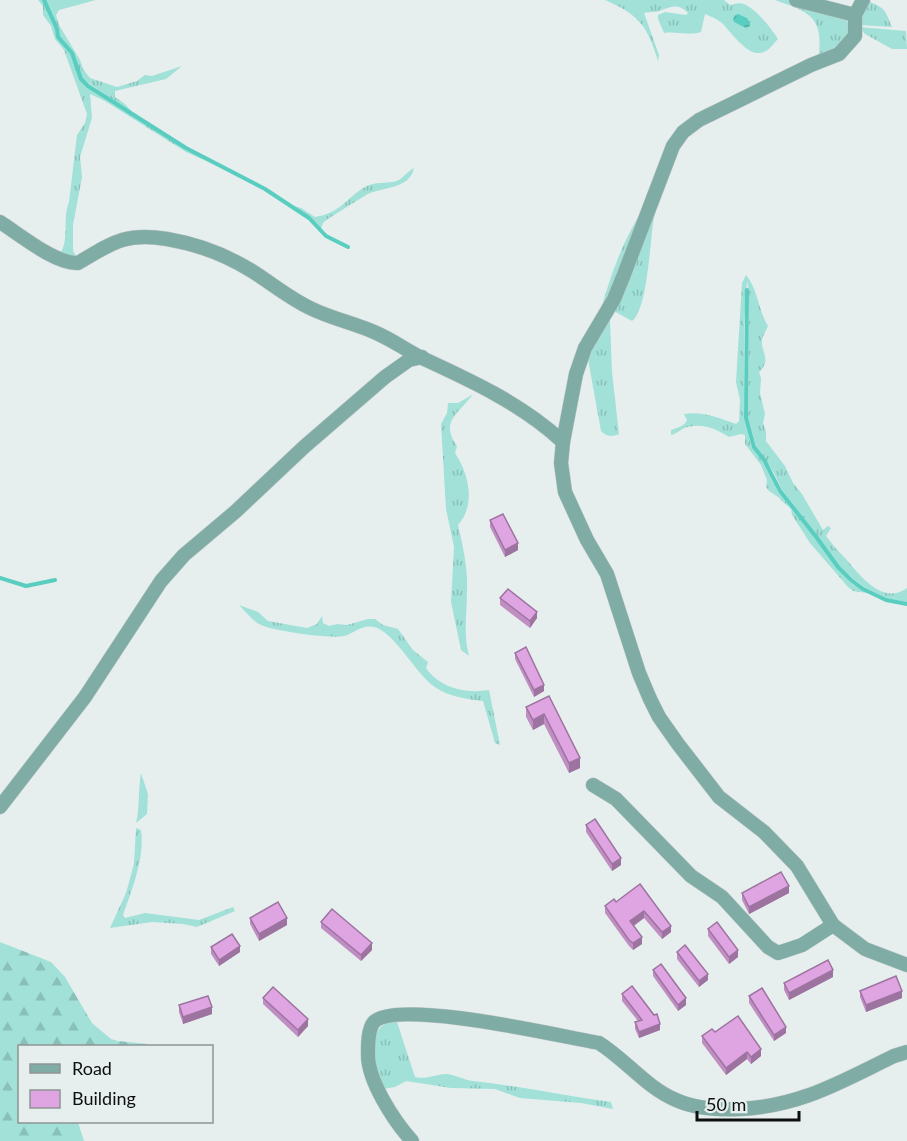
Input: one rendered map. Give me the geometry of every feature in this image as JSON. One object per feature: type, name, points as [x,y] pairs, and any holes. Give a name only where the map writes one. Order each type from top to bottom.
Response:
[{"type":"street","points":[[796,0],[855,15]]},
{"type":"street","points":[[862,0],[855,15],[855,36],[839,54],[811,65],[699,120],[683,132],[673,146],[614,299],[585,348],[576,374],[563,442],[562,476],[568,500],[587,540],[607,574],[639,673],[659,717],[678,744],[719,797],[764,832],[797,866],[833,925],[865,949],[907,965]]},
{"type":"street","points":[[0,222],[40,248],[70,263],[78,263],[120,239],[139,237],[166,239],[197,246],[242,266],[311,308],[379,334],[493,392],[563,442]]},
{"type":"street","points":[[0,807],[85,697],[161,581],[184,555],[386,377],[409,360],[422,357]]},
{"type":"street","points":[[593,786],[616,799],[691,876],[722,897],[768,947],[778,952],[802,945],[833,925]]},
{"type":"street","points":[[412,1141],[372,1080],[368,1062],[370,1030],[375,1021],[382,1018],[411,1015],[459,1017],[599,1043],[655,1087],[676,1100],[698,1107],[721,1110],[763,1108],[793,1102],[907,1052]]},
{"type":"green space","points":[[38,0],[43,0],[56,29],[57,37],[72,54],[80,79],[186,149],[233,173],[186,152],[90,94],[92,118],[80,157],[82,177],[73,225],[73,249],[79,258],[60,254],[65,242],[66,215],[77,135],[85,123],[87,114],[64,50],[55,39],[51,26],[43,15],[43,6]]},
{"type":"green space","points":[[45,0],[96,0],[59,10],[56,15],[59,25],[90,78],[117,87],[137,81],[145,75],[152,76],[182,66],[166,79],[115,91],[115,97],[134,114],[81,78],[73,53],[59,37]]},
{"type":"green space","points":[[605,0],[724,0],[730,5],[742,3],[758,14],[778,39],[765,52],[754,53],[734,37],[722,23],[705,14],[701,32],[664,33],[658,15],[665,12],[686,15],[688,13],[675,6],[644,13],[659,55],[658,61],[650,38],[634,16]]},
{"type":"green space","points":[[775,0],[790,0],[845,18],[852,29],[836,50],[819,55],[820,42],[816,23],[804,12]]},
{"type":"green space","points":[[867,0],[883,9],[892,27],[859,25]]},
{"type":"green space","points":[[859,27],[906,31],[907,49],[892,49],[865,34]]},
{"type":"green space","points":[[721,111],[690,133],[673,159],[653,224],[641,304],[632,321],[610,309],[625,278],[674,147],[695,126]]},
{"type":"green space","points":[[414,168],[402,184],[365,196],[324,222],[321,231],[316,223],[290,205],[301,208],[315,217],[324,215],[338,208],[367,186],[396,181]]},
{"type":"green space","points":[[649,201],[612,296],[599,317],[619,256],[632,227]]},
{"type":"green space","points":[[746,275],[768,326],[762,340],[765,364],[759,372],[766,441],[785,466],[793,483],[823,530],[828,526],[831,528],[826,536],[835,547],[865,580],[880,591],[898,593],[907,588],[907,602],[886,598],[864,587],[839,565],[782,490],[756,446],[748,418],[749,291],[747,281],[744,326],[744,418],[752,447],[778,492],[837,568],[849,581],[867,593],[853,591],[848,587],[810,543],[792,515],[791,509],[769,491],[761,465],[745,444],[745,435],[729,437],[715,429],[694,426],[671,435],[671,430],[686,422],[684,414],[704,414],[736,424],[739,421],[740,400],[736,382],[742,283]]},
{"type":"green space","points":[[606,317],[610,321],[612,372],[619,434],[612,436],[601,431],[586,348]]},
{"type":"green space","points":[[472,395],[453,418],[450,430],[457,446],[455,453],[467,480],[469,499],[464,517],[458,525],[467,574],[466,631],[469,656],[461,650],[451,602],[454,547],[446,509],[441,424],[447,413],[448,403],[458,403]]},
{"type":"green space","points":[[239,605],[258,612],[268,621],[307,628],[317,624],[322,616],[323,623],[329,626],[375,619],[383,625],[398,629],[413,650],[428,662],[426,668],[432,675],[446,685],[471,691],[489,690],[500,745],[495,743],[483,701],[452,695],[435,687],[382,630],[370,626],[337,637],[288,632],[259,624]]},
{"type":"green space","points":[[141,773],[148,794],[147,814],[136,823],[138,811]]},
{"type":"green space","points":[[136,828],[141,830],[141,851],[137,873],[123,915],[125,918],[145,913],[199,920],[233,907],[235,911],[197,927],[152,922],[110,928],[126,893],[134,864]]},
{"type":"green space","points":[[0,942],[51,962],[65,977],[92,1023],[111,1039],[148,1044],[18,1045],[18,1123],[78,1123],[84,1141],[0,1141]]},
{"type":"green space","points":[[396,1019],[415,1077],[454,1075],[470,1080],[611,1102],[613,1109],[581,1103],[520,1098],[495,1089],[451,1088],[406,1081],[395,1087],[383,1089],[374,1058],[374,1042],[381,1027]]},
{"type":"water","points":[[735,15],[747,18],[750,26],[746,28],[734,22]]},
{"type":"building","points":[[503,514],[518,543],[505,550],[490,520]]},
{"type":"building","points":[[508,589],[537,612],[530,621],[500,598]]},
{"type":"building","points":[[526,647],[544,685],[534,690],[515,653]]},
{"type":"building","points":[[549,696],[580,758],[569,763],[544,714],[533,720],[526,707]]},
{"type":"building","points":[[595,819],[621,858],[612,864],[586,825]]},
{"type":"building","points":[[781,872],[789,886],[749,907],[742,893]]},
{"type":"building","points":[[640,884],[671,926],[662,932],[644,911],[630,921],[642,937],[633,943],[605,906],[614,899],[616,902]]},
{"type":"building","points":[[278,902],[287,918],[259,934],[250,918]]},
{"type":"building","points":[[332,909],[372,943],[361,955],[321,922]]},
{"type":"building","points":[[717,922],[738,950],[729,957],[708,929]]},
{"type":"building","points":[[232,934],[240,946],[219,960],[211,947]]},
{"type":"building","points":[[685,945],[708,974],[699,981],[677,952]]},
{"type":"building","points":[[828,960],[833,970],[789,993],[784,983]]},
{"type":"building","points":[[661,964],[686,998],[678,1005],[653,970]]},
{"type":"building","points":[[896,976],[902,991],[866,1005],[860,991]]},
{"type":"building","points":[[632,986],[654,1015],[657,1014],[660,1024],[639,1032],[635,1022],[642,1020],[622,994]]},
{"type":"building","points":[[273,987],[308,1019],[298,1030],[263,998]]},
{"type":"building","points":[[762,988],[786,1027],[774,1035],[749,996]]},
{"type":"building","points":[[208,996],[212,1007],[183,1017],[179,1005]]},
{"type":"building","points":[[738,1016],[761,1049],[751,1057],[747,1052],[726,1068],[702,1036],[712,1029],[715,1032]]},
{"type":"waterway","points":[[44,0],[57,29],[58,37],[72,53],[81,79],[88,86],[186,148],[265,189],[309,218],[326,236],[348,247]]},
{"type":"waterway","points":[[747,290],[746,418],[754,447],[764,460],[780,491],[838,567],[863,589],[886,600],[907,604]]},
{"type":"waterway","points":[[0,578],[26,586],[55,580]]}]
